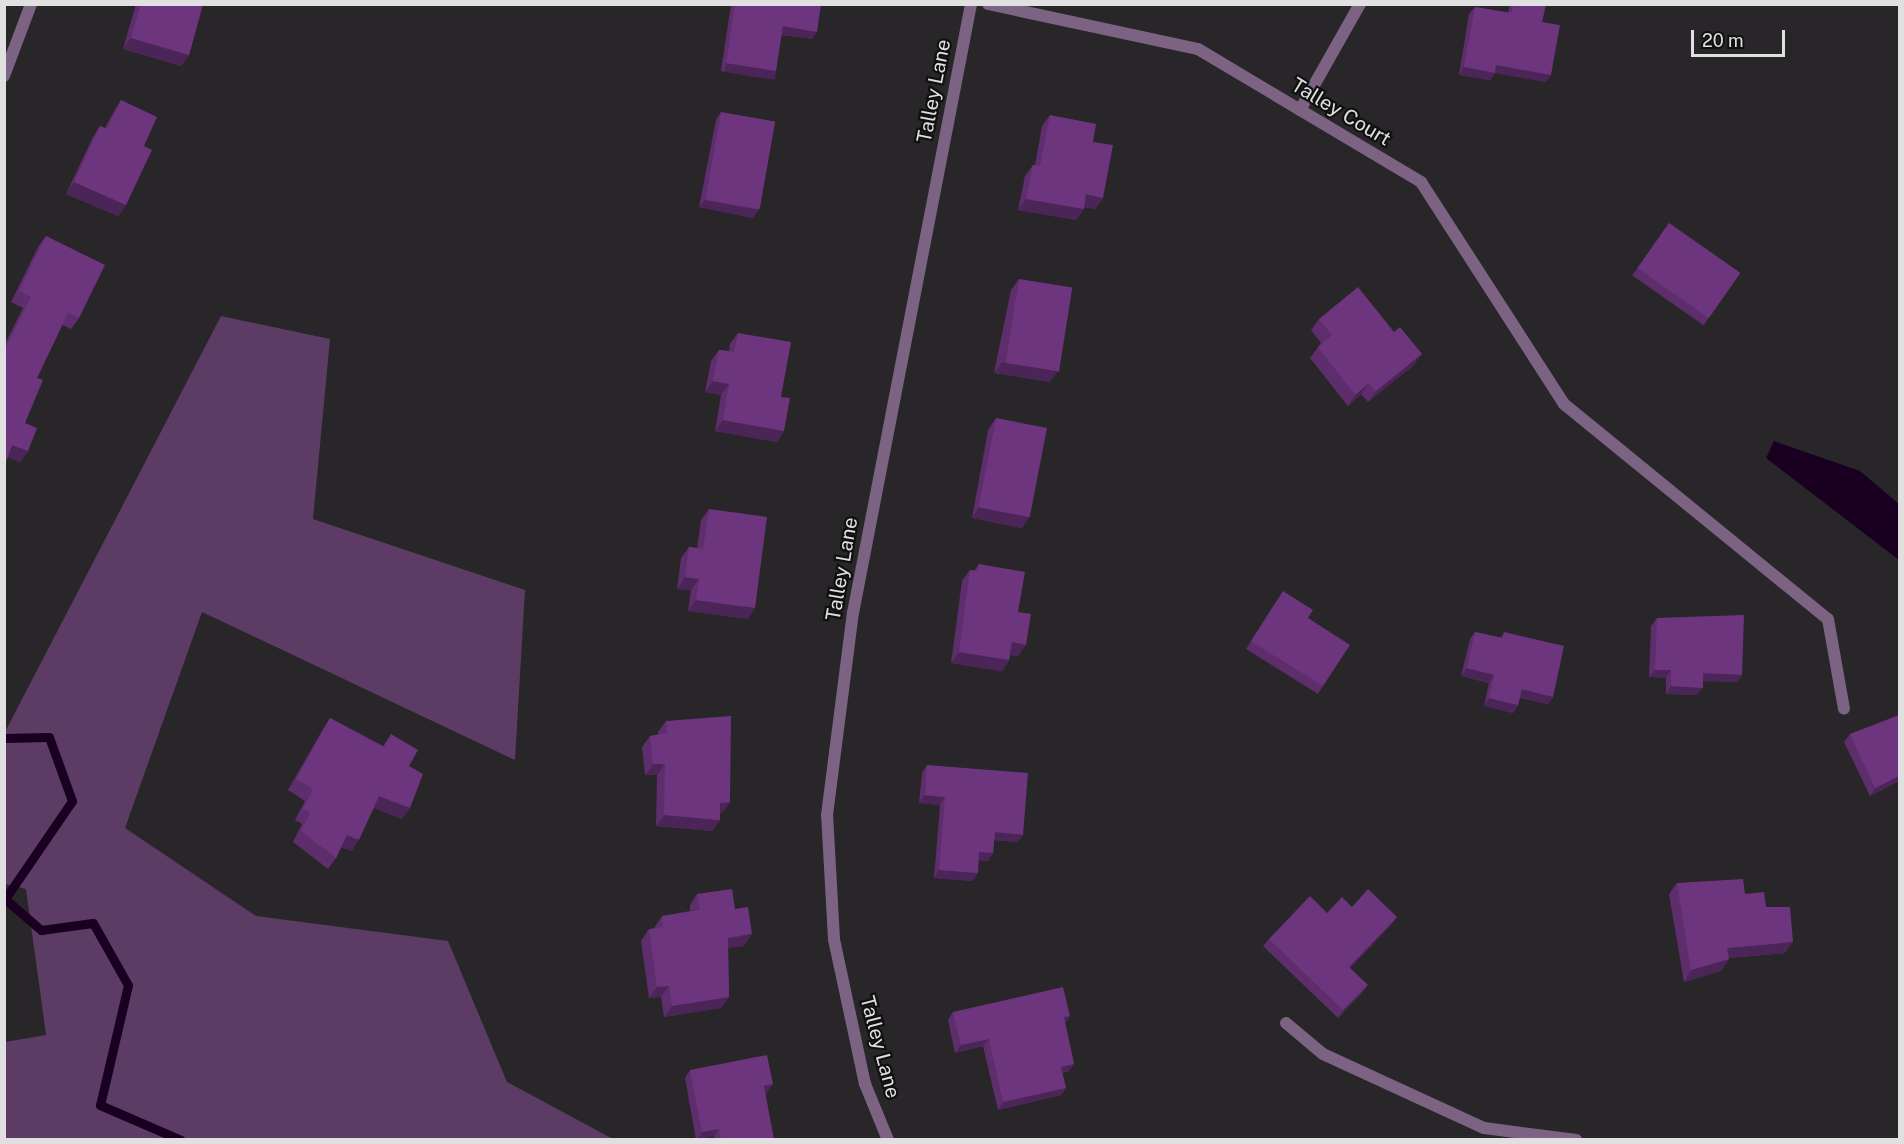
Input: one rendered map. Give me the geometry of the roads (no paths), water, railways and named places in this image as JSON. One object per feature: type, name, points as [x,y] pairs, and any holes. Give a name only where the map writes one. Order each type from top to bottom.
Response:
[{"type":"street","points":[[4,76],[31,4]]},
{"type":"street","name":"Talley Lane","points":[[888,1140],[865,1084],[834,939],[827,815],[853,613],[971,4]]},
{"type":"street","name":"Talley Court","points":[[988,4],[1198,49],[1421,182],[1564,404],[1828,619],[1844,709]]},
{"type":"street","points":[[1300,110],[1360,4]]},
{"type":"street","points":[[1286,1023],[1323,1054],[1484,1128],[1576,1140]]},
{"type":"waterway","points":[[4,738],[49,737],[72,801],[5,899],[41,930],[93,923],[128,985],[100,1105],[181,1140]]}]
